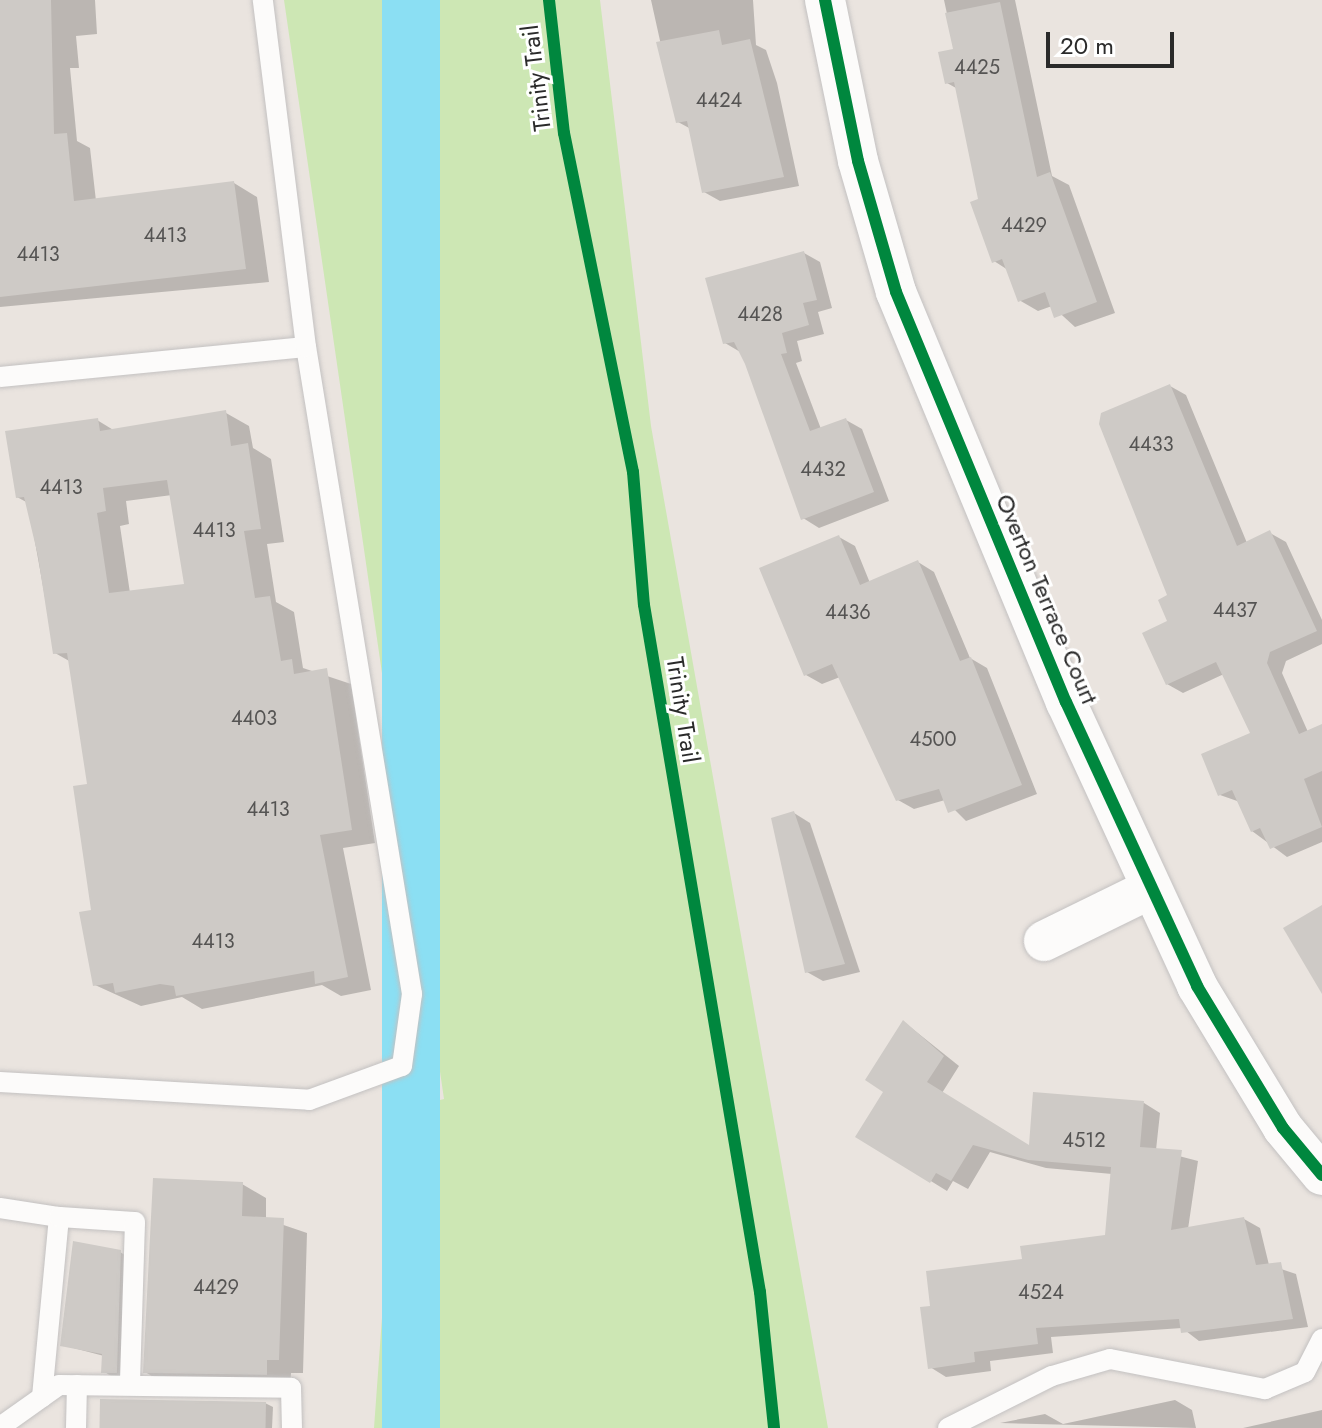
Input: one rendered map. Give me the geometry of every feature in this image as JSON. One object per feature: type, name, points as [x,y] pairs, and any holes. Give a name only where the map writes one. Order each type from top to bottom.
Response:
[{"type":"street","name":"Overton Terrace Court","points":[[825,0],[858,161],[896,292],[1150,889],[1258,1088],[1322,1175]]},
{"type":"street","points":[[1044,941],[1150,889]]},
{"type":"lane","points":[[0,1082],[309,1100],[402,1066],[412,994],[306,347],[263,0]]},
{"type":"lane","points":[[0,377],[306,347]]},
{"type":"lane","points":[[0,1208],[59,1217],[135,1222],[130,1385]]},
{"type":"lane","points":[[42,1397],[59,1217]]},
{"type":"lane","points":[[948,1428],[1039,1382],[1110,1359],[1265,1389],[1305,1372],[1322,1339]]},
{"type":"lane","points":[[0,1427],[59,1385],[130,1385],[291,1388],[292,1428]]},
{"type":"lane","points":[[76,1428],[77,1385]]},
{"type":"green space","points":[[284,0],[600,0],[651,426],[828,1428],[374,1428],[397,1111],[444,1099]]},
{"type":"water","points":[[382,0],[440,0],[440,1428],[382,1428]]},
{"type":"building","points":[[0,0],[51,0],[54,134],[67,133],[74,201],[234,181],[246,269],[0,297]]},
{"type":"building","points":[[1000,2],[1037,177],[1050,172],[1097,302],[1054,318],[1045,292],[1018,302],[1002,259],[992,263],[970,202],[978,199],[954,82],[945,84],[938,52],[953,49],[945,13]]},
{"type":"building","points":[[719,30],[722,45],[750,39],[784,177],[702,193],[687,121],[676,123],[656,42]]},
{"type":"building","points":[[804,251],[817,300],[803,303],[809,325],[782,333],[787,353],[781,354],[810,431],[846,418],[874,492],[801,520],[745,364],[734,342],[723,344],[705,278]]},
{"type":"building","points":[[1170,384],[1237,546],[1270,530],[1317,631],[1270,652],[1267,663],[1299,734],[1322,724],[1322,771],[1304,779],[1322,827],[1270,849],[1260,828],[1251,832],[1232,790],[1218,796],[1201,754],[1250,733],[1216,662],[1166,685],[1142,633],[1167,621],[1158,600],[1167,595],[1099,424],[1101,413]]},
{"type":"building","points":[[226,410],[231,446],[248,443],[261,529],[244,531],[255,598],[270,596],[281,661],[292,659],[294,674],[327,668],[352,830],[320,835],[348,977],[315,984],[314,971],[176,996],[174,986],[160,984],[115,993],[113,983],[93,986],[79,912],[91,910],[73,786],[87,784],[67,653],[53,654],[38,556],[24,497],[16,498],[5,431],[98,418],[100,431]],"holes":[[[167,480],[184,584],[109,593],[97,513],[106,511],[103,488]]]},
{"type":"building","points":[[839,535],[860,585],[918,560],[960,661],[971,657],[1022,785],[948,813],[939,789],[896,801],[832,664],[804,676],[759,568]]},
{"type":"building","points":[[794,811],[845,964],[805,973],[771,818]]},
{"type":"building","points":[[1322,905],[1322,994],[1283,928]]},
{"type":"building","points":[[903,1020],[944,1056],[927,1082],[1029,1145],[1033,1092],[1144,1101],[1140,1147],[1182,1150],[1171,1230],[1244,1217],[1256,1265],[1281,1262],[1293,1319],[1181,1333],[1179,1319],[1036,1328],[1038,1344],[974,1352],[975,1362],[928,1369],[920,1307],[930,1306],[926,1271],[1022,1259],[1020,1246],[1105,1235],[1111,1167],[1028,1160],[973,1145],[951,1181],[936,1173],[930,1183],[855,1137],[883,1092],[865,1080]]},
{"type":"building","points":[[153,1178],[243,1182],[242,1216],[284,1218],[279,1360],[267,1360],[267,1375],[143,1373]]},
{"type":"building","points":[[73,1241],[121,1250],[117,1373],[101,1373],[102,1354],[60,1346]]},
{"type":"building","points":[[100,1399],[266,1402],[266,1428],[99,1428]]},
{"type":"cycle path","name":"Trinity Trail","points":[[549,0],[564,133],[633,472],[644,605],[760,1292],[774,1428]]},
{"type":"cycle path","points":[[825,0],[858,161],[896,292],[1066,702],[1197,986],[1283,1128],[1322,1175]]}]
